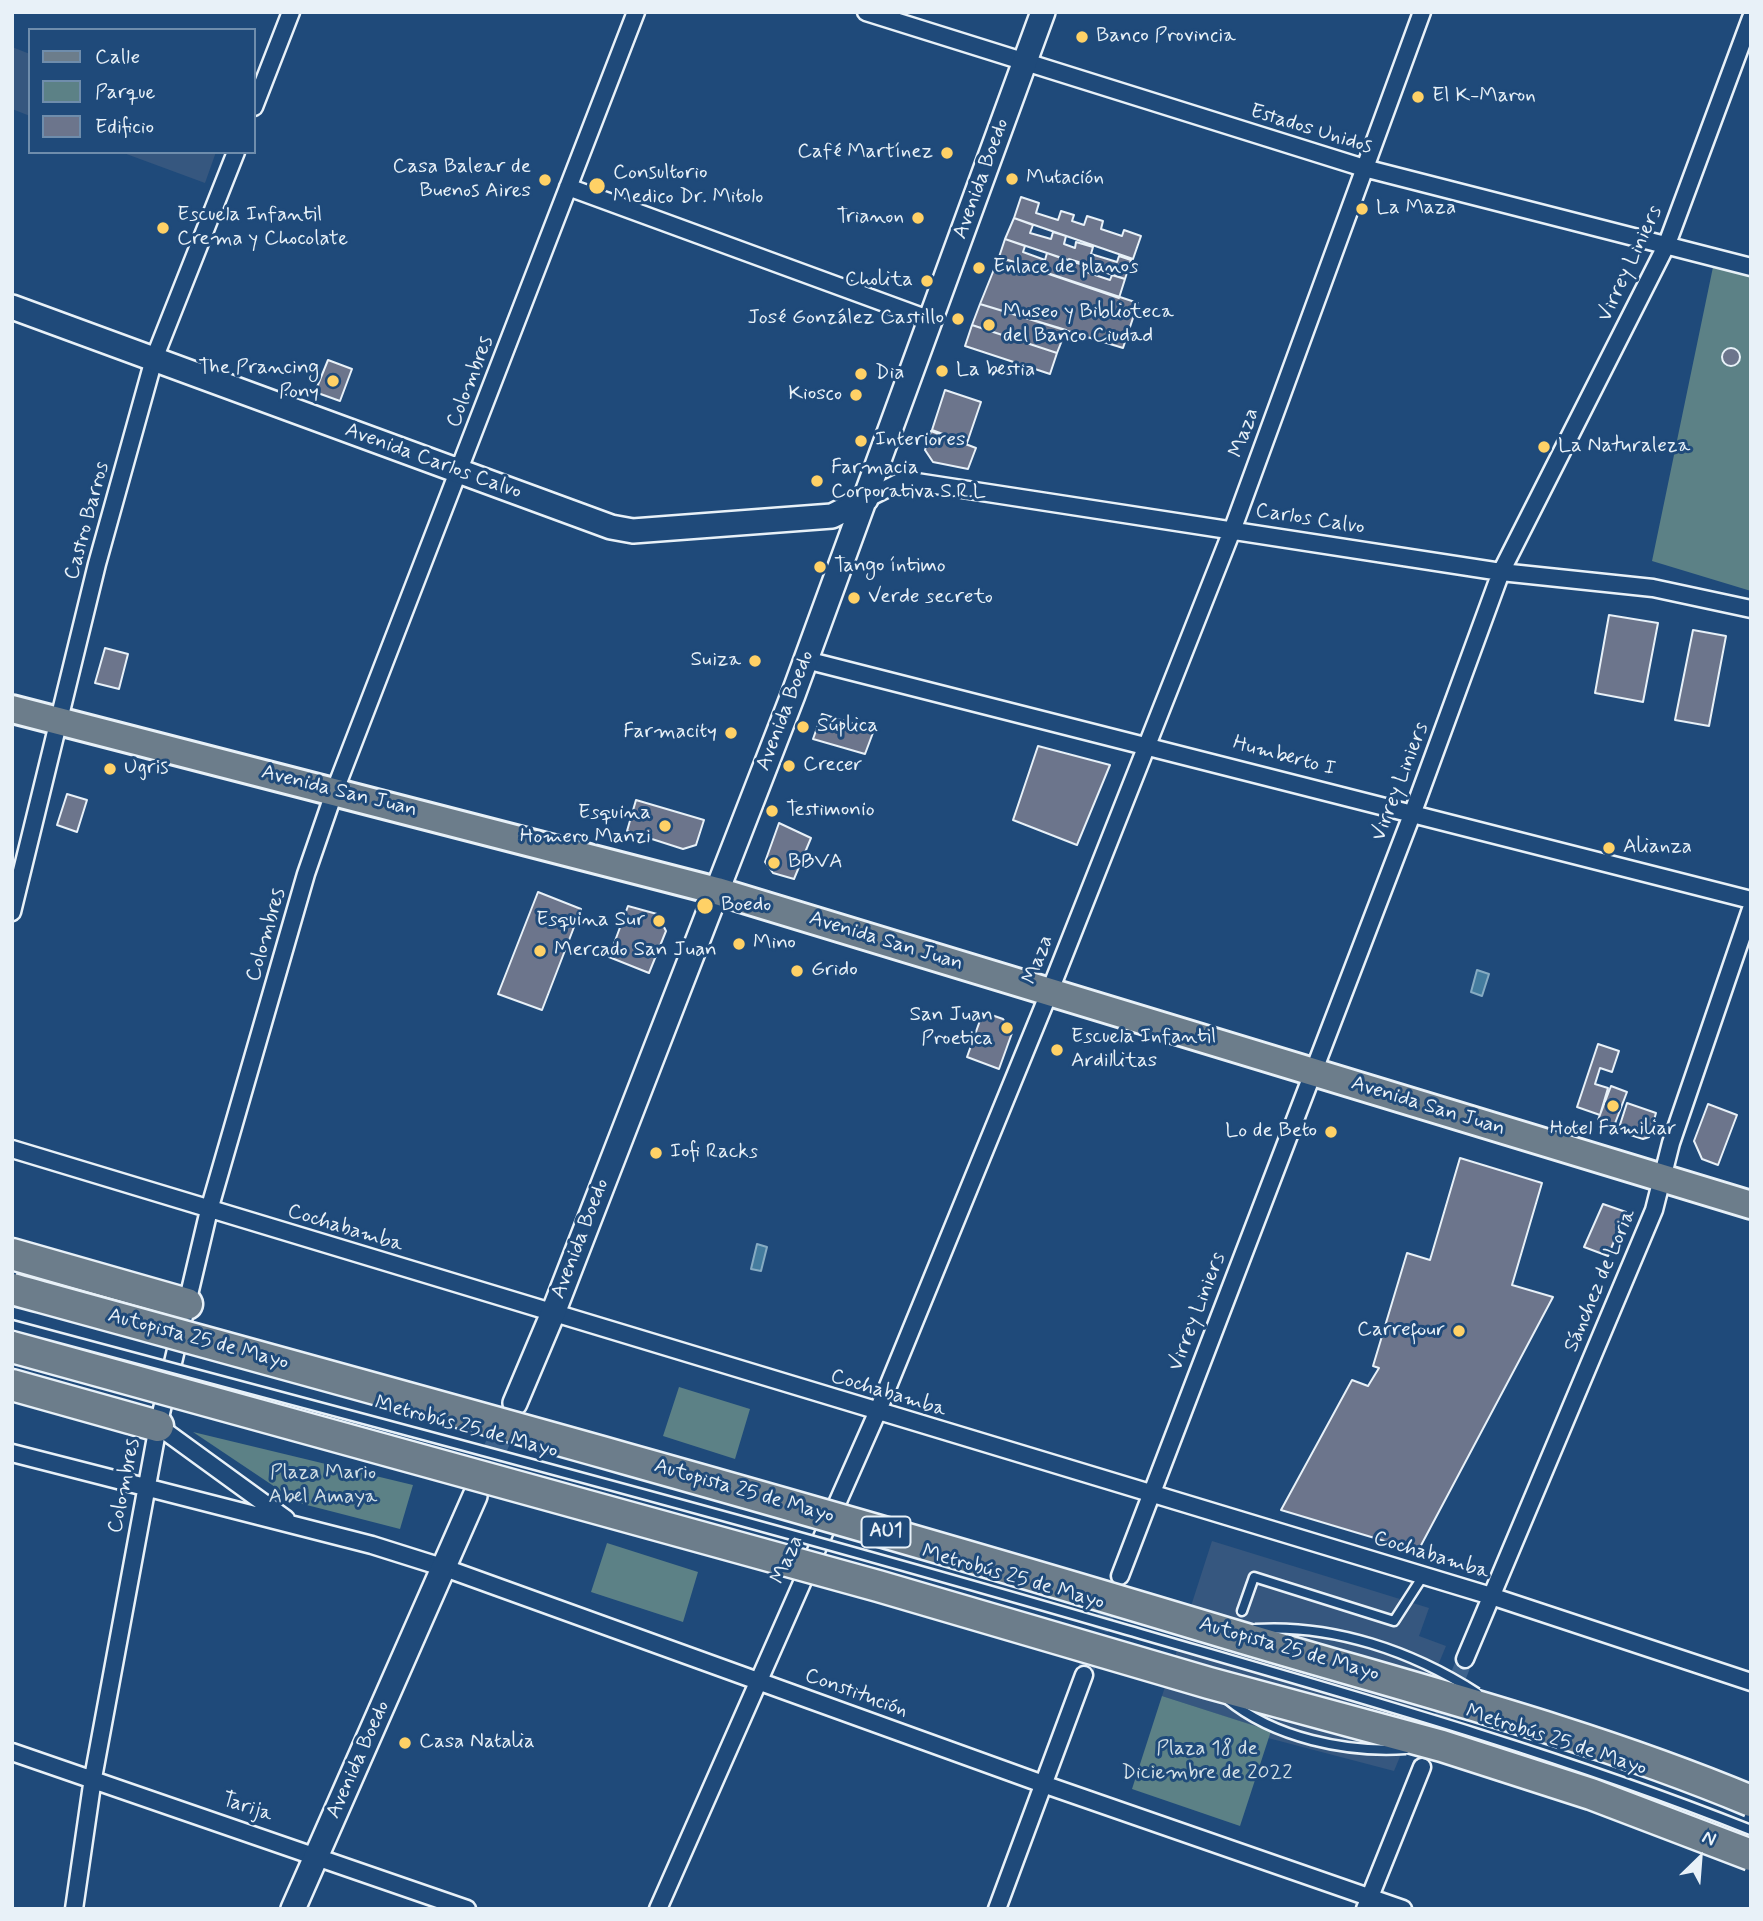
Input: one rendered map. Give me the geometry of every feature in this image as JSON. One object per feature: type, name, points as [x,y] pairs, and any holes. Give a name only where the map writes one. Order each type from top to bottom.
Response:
[{"type":"highway","points":[[24,1257],[187,1304]]},
{"type":"highway","name":"Autopista 25 de Mayo","points":[[12,1289],[895,1534],[1220,1632],[1594,1740],[1751,1801]]},
{"type":"highway","points":[[12,1348],[878,1586],[1209,1683],[1432,1756],[1604,1798],[1751,1855]]},
{"type":"highway","points":[[12,1385],[158,1426]]},
{"type":"main road","name":"Avenida Boedo","points":[[514,1403],[553,1313],[806,660],[1043,12]]},
{"type":"main road","name":"Avenida Carlos Calvo","points":[[12,307],[611,527],[633,531],[832,516],[866,499]]},
{"type":"main road","name":"Avenida San Juan","points":[[12,709],[335,790],[717,891],[1751,1205]]},
{"type":"main road","name":"Avenida Boedo","points":[[293,1909],[475,1496]]},
{"type":"street","points":[[256,102],[291,12]]},
{"type":"street","name":"Colombres","points":[[74,1909],[93,1778],[158,1426],[209,1210],[306,874],[335,790],[636,12]]},
{"type":"street","name":"Estados Unidos","points":[[866,12],[1024,64],[1364,168],[1751,267]]},
{"type":"street","name":"Maza","points":[[658,1909],[877,1413],[1049,993],[1233,528],[1422,12]]},
{"type":"street","name":"Virrey Liniers","points":[[1120,1576],[1413,813],[1501,572],[1667,244],[1751,18]]},
{"type":"street","name":"Castro Barros","points":[[12,912],[97,564],[155,359],[235,154]]},
{"type":"street","points":[[569,187],[931,320]]},
{"type":"street","name":"Carlos Calvo","points":[[866,499],[904,481],[1233,528],[1501,572],[1653,588],[1751,609]]},
{"type":"street","name":"Humberto I","points":[[806,660],[1751,900]]},
{"type":"street","name":"Sánchez de Loria","points":[[1465,1659],[1654,1210],[1671,1143],[1751,909]]},
{"type":"street","name":"Cochabamba","points":[[12,1149],[877,1413],[1491,1596],[1751,1682]]},
{"type":"street","name":"Constitución","points":[[158,1426],[293,1525]]},
{"type":"street","name":"Constitución","points":[[12,1454],[146,1485],[445,1567],[1368,1903],[1403,1909]]},
{"type":"street","points":[[997,1909],[1084,1675]]},
{"type":"street","name":"Tarija","points":[[12,1752],[317,1855],[467,1909]]},
{"type":"street","points":[[1368,1903],[1432,1756]]},
{"type":"lane","name":"Metrobús 25 de Mayo","points":[[12,1325],[866,1553],[1423,1716],[1647,1788],[1751,1830]]},
{"type":"lane","points":[[1242,1611],[1254,1577],[1394,1621],[1423,1576]]},
{"type":"shaded area","points":[[12,47],[28,53],[28,115],[12,109]]},
{"type":"shaded area","points":[[126,154],[215,154],[205,183]]},
{"type":"shaded area","points":[[1477,970],[1489,974],[1482,996],[1471,992]]},
{"type":"shaded area","points":[[757,1244],[767,1247],[761,1271],[751,1269]]},
{"type":"shaded area","points":[[1212,1541],[1429,1608],[1419,1636],[1446,1646],[1394,1771],[1268,1738],[1270,1731],[1162,1696]]},
{"type":"green space","points":[[1713,267],[1751,277],[1751,591],[1652,561]]},
{"type":"green space","points":[[679,1387],[750,1409],[735,1459],[663,1436]]},
{"type":"green space","name":"Plaza Mario Abel Amaya","points":[[193,1432],[413,1485],[400,1529],[299,1503]]},
{"type":"green space","points":[[607,1543],[698,1572],[683,1622],[591,1592]]},
{"type":"green space","name":"Plaza 18 de Diciembre de 2022","points":[[1162,1696],[1271,1731],[1240,1826],[1132,1789]]},
{"type":"building","points":[[1021,197],[1039,203],[1036,213],[1058,220],[1061,211],[1074,215],[1072,221],[1084,225],[1087,216],[1103,221],[1101,229],[1122,236],[1124,230],[1141,236],[1133,259],[1014,218]]},
{"type":"building","points":[[1014,218],[1033,225],[1030,233],[1051,239],[1053,232],[1066,236],[1064,244],[1075,248],[1076,242],[1093,247],[1091,254],[1117,262],[1119,256],[1131,260],[1125,279],[1005,239]]},
{"type":"building","points":[[1005,239],[1025,246],[1023,252],[1045,260],[1047,253],[1061,258],[1060,262],[1068,265],[1069,259],[1088,265],[1086,272],[1110,280],[1112,275],[1125,279],[1119,298],[999,257]]},
{"type":"building","points":[[999,257],[1138,303],[1123,348],[980,304]]},
{"type":"building","points":[[980,304],[1066,330],[1057,353],[972,325]]},
{"type":"building","points":[[972,325],[1057,353],[1050,374],[965,346]]},
{"type":"building","points":[[1727,348],[1735,348],[1740,357],[1738,364],[1727,366],[1722,361],[1722,353]]},
{"type":"building","name":"The Prancing Pony","points":[[328,360],[352,369],[340,401],[315,392]]},
{"type":"building","points":[[945,390],[981,402],[967,443],[932,430]]},
{"type":"building","points":[[931,431],[976,448],[968,469],[933,462],[925,450]]},
{"type":"building","points":[[1609,615],[1658,623],[1643,702],[1595,693]]},
{"type":"building","points":[[1693,630],[1726,636],[1709,726],[1675,720]]},
{"type":"building","points":[[105,648],[128,654],[119,689],[95,683]]},
{"type":"building","points":[[822,714],[874,730],[865,754],[813,739]]},
{"type":"building","points":[[1038,746],[1110,765],[1077,845],[1013,820]]},
{"type":"building","points":[[67,794],[87,800],[77,832],[57,825]]},
{"type":"building","name":"Esquina Homero Manzi","points":[[636,800],[704,820],[696,845],[683,849],[627,831]]},
{"type":"building","points":[[779,823],[811,838],[794,879],[773,873],[765,862]]},
{"type":"building","name":"Mercado San Juan","points":[[538,892],[581,909],[542,1010],[498,994]]},
{"type":"building","points":[[628,906],[657,914],[666,931],[649,973],[609,957]]},
{"type":"building","points":[[983,1012],[1003,1019],[1012,1033],[999,1069],[967,1057]]},
{"type":"building","points":[[1598,1044],[1619,1051],[1612,1072],[1600,1068],[1595,1084],[1608,1088],[1600,1115],[1577,1107]]},
{"type":"building","name":"Hotel Familiar","points":[[1611,1086],[1627,1092],[1614,1126],[1598,1120]]},
{"type":"building","points":[[1627,1103],[1656,1113],[1649,1137],[1643,1139],[1618,1131]]},
{"type":"building","points":[[1708,1104],[1737,1115],[1718,1165],[1702,1159],[1694,1141]]},
{"type":"building","name":"Carrefour","points":[[1460,1158],[1542,1183],[1512,1285],[1553,1297],[1418,1551],[1281,1510],[1352,1380],[1368,1386],[1379,1368],[1373,1366],[1407,1253],[1430,1260]]},
{"type":"building","points":[[1603,1204],[1626,1212],[1608,1256],[1584,1247]]},
{"type":"tunnel","points":[[477,1490],[511,1413]]},
{"type":"tunnel","points":[[1084,1675],[1113,1595]]},
{"type":"tunnel","points":[[1430,1748],[1465,1659]]},
{"type":"place","name":"Banco Provincia","points":[[1082,37]]},
{"type":"place","name":"El K-Maron","points":[[1418,97]]},
{"type":"place","name":"Café Martínez","points":[[947,153]]},
{"type":"place","name":"Mutación","points":[[1012,179]]},
{"type":"place","name":"Casa Balear de Buenos Aires","points":[[545,180]]},
{"type":"place","name":"Consultorio Medico Dr. Mitolo","points":[[597,186]]},
{"type":"place","name":"La Maza","points":[[1362,209]]},
{"type":"place","name":"Trianon","points":[[918,218]]},
{"type":"place","name":"Escuela Infantil Crema y Chocolate","points":[[163,228]]},
{"type":"place","name":"Enlace de planos","points":[[979,268]]},
{"type":"place","name":"Cholita","points":[[927,281]]},
{"type":"place","name":"José González Castillo","points":[[958,319]]},
{"type":"place","name":"Museo y Biblioteca del Banco Ciudad","points":[[989,325]]},
{"type":"place","name":"La bestia","points":[[942,371]]},
{"type":"place","name":"Dia","points":[[861,374]]},
{"type":"place","name":"The Prancing Pony","points":[[333,381]]},
{"type":"place","name":"Kiosco","points":[[856,395]]},
{"type":"place","name":"Interiores","points":[[861,441]]},
{"type":"place","name":"La Naturaleza","points":[[1544,447]]},
{"type":"place","name":"Farmacia Corporativa S.R.L","points":[[817,481]]},
{"type":"place","name":"Tango íntimo","points":[[820,567]]},
{"type":"place","name":"Verde secreto","points":[[854,598]]},
{"type":"place","name":"Suiza","points":[[755,661]]},
{"type":"place","name":"Súplica","points":[[803,727]]},
{"type":"place","name":"Farmacity","points":[[731,733]]},
{"type":"place","name":"Crecer","points":[[789,766]]},
{"type":"place","name":"Ugris","points":[[110,769]]},
{"type":"place","name":"Testimonio","points":[[772,811]]},
{"type":"place","name":"Esquina Homero Manzi","points":[[665,826]]},
{"type":"place","name":"Alianza","points":[[1609,848]]},
{"type":"place","name":"BBVA","points":[[774,863]]},
{"type":"place","name":"Boedo","points":[[705,906]]},
{"type":"place","name":"Esquina Sur","points":[[659,921]]},
{"type":"place","name":"Mino","points":[[739,944]]},
{"type":"place","name":"Mercado San Juan","points":[[540,951]]},
{"type":"place","name":"Grido","points":[[797,971]]},
{"type":"place","name":"San Juan Proetica","points":[[1007,1028]]},
{"type":"place","name":"Escuela Infantil Ardillitas","points":[[1057,1050]]},
{"type":"place","name":"Hotel Familiar","points":[[1613,1106]]},
{"type":"place","name":"Lo de Beto","points":[[1331,1132]]},
{"type":"place","name":"Iofi Racks","points":[[656,1153]]},
{"type":"place","name":"Carrefour","points":[[1459,1331]]},
{"type":"place","name":"Casa Natalia","points":[[405,1743]]}]
